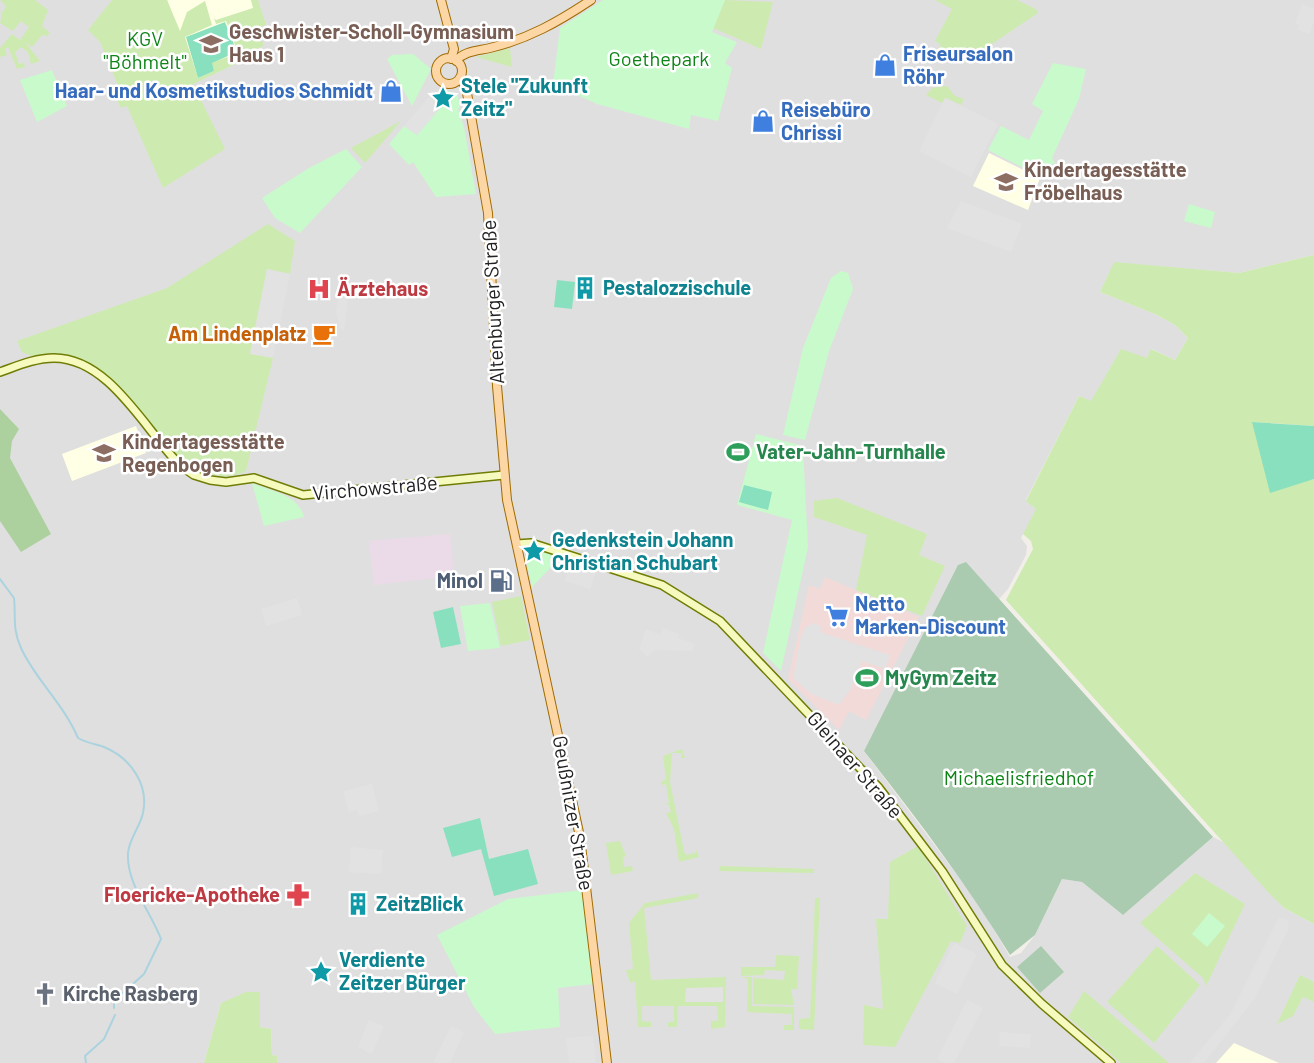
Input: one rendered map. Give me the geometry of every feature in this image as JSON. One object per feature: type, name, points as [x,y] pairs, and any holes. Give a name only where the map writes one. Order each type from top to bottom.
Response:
[{"type":"main road","points":[[441,0],[461,76],[451,84]]},
{"type":"main road","points":[[467,98],[451,84],[442,82],[436,71],[442,61],[456,62],[464,54],[512,43],[550,28],[591,0]]},
{"type":"main road","name":"Altenburger Straße","points":[[461,76],[488,213],[504,475],[508,508],[517,544]]},
{"type":"main road","name":"Geußnitzer Straße","points":[[517,544],[580,837],[607,1063]]},
{"type":"street","name":"Virchowstraße","points":[[0,372],[44,359],[61,358],[82,364],[112,386],[171,456],[188,471],[216,482],[249,477],[303,495],[504,475]]},
{"type":"street","name":"Gleinaer Straße","points":[[517,544],[528,543],[662,585],[720,621],[879,788],[942,871],[1002,964],[1042,1004],[1111,1063]]},
{"type":"shaded area","points":[[0,0],[1314,0],[1314,255],[1239,273],[1114,263],[1100,292],[1157,315],[1175,325],[1188,338],[1175,360],[1152,349],[1148,358],[1091,402],[1079,396],[1026,500],[1037,509],[1021,538],[1027,546],[1026,555],[1008,589],[999,599],[966,563],[864,751],[979,904],[1010,957],[1021,953],[1035,935],[1062,879],[1082,882],[1123,915],[1213,837],[1225,843],[1284,908],[1314,924],[1314,1063],[278,1063],[277,1056],[272,1055],[271,1029],[260,1027],[260,992],[221,1003],[204,1063],[0,1063]]},
{"type":"shaded area","name":"Geschwister-Scholl-Gymnasium Haus 1","points":[[167,0],[251,0],[254,8],[228,18],[244,60],[198,81]]},
{"type":"shaded area","points":[[1302,4],[1314,9],[1314,22],[1309,34],[1298,30],[1299,25],[1295,24]]},
{"type":"shaded area","points":[[430,96],[442,106],[417,135],[404,126]]},
{"type":"shaded area","points":[[945,98],[998,124],[971,177],[919,151]]},
{"type":"shaded area","name":"Kindertagesstätte Fröbelhaus","points":[[989,153],[1040,178],[1028,210],[973,186]]},
{"type":"shaded area","points":[[961,201],[1022,224],[1011,252],[947,228]]},
{"type":"shaded area","points":[[267,269],[290,274],[273,358],[250,354]]},
{"type":"shaded area","points":[[341,283],[349,289],[344,331],[340,328],[336,312]]},
{"type":"shaded area","name":"Kindertagesstätte Regenbogen","points":[[136,426],[146,453],[72,481],[62,454]]},
{"type":"shaded area","points":[[450,534],[454,576],[374,585],[369,541]]},
{"type":"shaded area","points":[[563,562],[596,572],[590,589],[565,581],[568,570],[562,568]]},
{"type":"shaded area","points":[[825,577],[919,617],[866,720],[849,711],[839,730],[788,679],[809,585],[820,589]]},
{"type":"shaded area","points":[[297,598],[302,615],[266,626],[261,609]]},
{"type":"shaded area","points":[[813,623],[822,627],[820,632],[890,655],[885,669],[862,661],[850,690],[839,705],[811,694],[793,678],[801,637],[805,628]]},
{"type":"shaded area","points":[[663,628],[679,634],[678,638],[695,644],[692,651],[654,650],[648,657],[639,649],[646,629],[660,635]]},
{"type":"shaded area","points":[[372,784],[379,811],[359,816],[357,810],[349,812],[343,791]]},
{"type":"shaded area","points":[[351,847],[383,850],[381,874],[349,872]]},
{"type":"shaded area","points":[[1279,917],[1288,920],[1289,928],[1255,998],[1204,1063],[1190,1063],[1231,1013]]},
{"type":"shaded area","points":[[954,943],[977,954],[957,994],[935,983]]},
{"type":"shaded area","points":[[723,987],[723,1002],[685,1002],[686,988]]},
{"type":"shaded area","points":[[967,1000],[983,1008],[954,1063],[945,1063],[937,1059]]},
{"type":"shaded area","points":[[369,1020],[384,1026],[372,1054],[358,1047]]},
{"type":"shaded area","points":[[451,1026],[464,1032],[450,1063],[433,1063]]},
{"type":"shaded area","points":[[1000,1032],[1031,1034],[1030,1048],[999,1046]]},
{"type":"shaded area","points":[[593,1036],[596,1063],[569,1063],[566,1038]]},
{"type":"shaded area","points":[[1234,1043],[1279,1063],[1216,1063]]},
{"type":"green space","points":[[0,0],[35,0],[48,10],[42,26],[50,33],[47,36],[42,35],[32,47],[25,42],[40,61],[31,64],[28,52],[21,47],[15,52],[19,64],[24,63],[25,67],[17,69],[8,47],[5,49],[7,55],[0,57],[0,48],[12,34],[20,40],[29,27],[21,21],[13,31],[0,23],[2,14],[0,11],[3,12],[6,6]]},
{"type":"green space","name":"KGV \"Böhmelt\"","points":[[112,0],[167,0],[180,31],[187,12],[205,1],[212,25],[185,37],[198,78],[214,71],[211,63],[238,53],[226,21],[216,24],[214,18],[216,20],[253,8],[251,0],[258,0],[266,25],[257,28],[264,46],[242,54],[244,60],[193,84],[225,149],[163,188],[127,106],[121,108],[115,96],[121,93],[100,42],[88,30]]},
{"type":"green space","name":"Goethepark","points":[[603,0],[725,0],[712,32],[737,42],[725,63],[732,68],[718,121],[691,115],[689,129],[597,104],[553,84],[560,28]]},
{"type":"green space","points":[[725,0],[773,2],[761,49],[713,28]]},
{"type":"green space","points":[[935,0],[1017,0],[1036,9],[1038,13],[965,62],[955,63],[935,55],[941,45],[935,41],[952,9]]},
{"type":"green space","points":[[225,22],[237,52],[212,63],[214,71],[198,78],[186,37]]},
{"type":"green space","points":[[510,48],[512,67],[476,57]]},
{"type":"green space","points":[[413,54],[431,69],[412,106],[387,59],[392,55]]},
{"type":"green space","points":[[1053,63],[1086,69],[1079,99],[1052,158],[1055,163],[1033,173],[988,150],[1001,126],[1029,140],[1043,111],[1032,104]]},
{"type":"green space","points":[[52,70],[67,106],[37,122],[20,80]]},
{"type":"green space","points":[[947,86],[955,96],[964,99],[961,105],[946,98],[942,103],[926,95],[932,88]]},
{"type":"green space","points":[[439,91],[448,91],[458,96],[460,108],[458,109],[464,127],[476,194],[436,197],[413,162],[409,165],[389,144],[404,126],[417,135],[441,107],[430,96]]},
{"type":"green space","points":[[401,121],[365,163],[351,148]]},
{"type":"green space","points":[[346,149],[362,167],[300,233],[275,218],[262,198],[309,168]]},
{"type":"green space","points":[[1189,204],[1215,212],[1211,228],[1184,221]]},
{"type":"green space","points":[[268,224],[295,241],[290,274],[267,269],[250,353],[273,358],[246,471],[237,475],[217,476],[198,470],[173,454],[91,367],[36,358],[22,352],[17,341],[167,288]]},
{"type":"green space","points":[[1314,255],[1314,426],[1253,422],[1261,447],[1311,480],[1314,479],[1314,924],[1284,908],[1267,891],[1006,600],[1033,549],[1031,541],[1023,534],[1036,509],[1026,501],[1079,396],[1091,401],[1121,349],[1147,358],[1151,349],[1175,360],[1188,338],[1175,325],[1157,315],[1100,292],[1114,262],[1239,273]]},
{"type":"green space","points":[[841,271],[848,273],[853,289],[829,351],[805,440],[783,435],[803,348],[831,278]]},
{"type":"green space","points":[[557,280],[575,282],[572,309],[554,307]]},
{"type":"green space","points":[[0,409],[19,429],[12,441],[10,458],[51,534],[21,552],[0,521]]},
{"type":"green space","points":[[1252,422],[1314,426],[1314,479],[1270,493]]},
{"type":"green space","points":[[756,434],[803,446],[808,547],[781,671],[763,653],[792,520],[737,505]]},
{"type":"green space","points":[[252,483],[290,499],[301,510],[304,517],[264,526]]},
{"type":"green space","points":[[744,485],[772,492],[768,510],[739,502]]},
{"type":"green space","points":[[837,498],[927,534],[919,555],[945,566],[922,616],[856,590],[867,535],[814,517],[814,501]]},
{"type":"green space","points":[[534,548],[561,557],[532,587],[525,556]]},
{"type":"green space","name":"Michaelisfriedhof","points":[[966,562],[1213,837],[1123,915],[1082,882],[1062,879],[1035,935],[1010,955],[940,851],[864,751],[958,565]]},
{"type":"green space","points":[[521,596],[530,640],[501,646],[492,602]]},
{"type":"green space","points":[[490,603],[500,648],[468,651],[460,606]]},
{"type":"green space","points":[[453,607],[461,644],[441,648],[433,612]]},
{"type":"green space","points":[[682,749],[685,758],[682,758],[682,753],[672,753],[670,782],[684,851],[686,855],[695,853],[697,850],[699,857],[679,862],[674,829],[666,813],[671,812],[669,805],[664,804],[669,803],[666,784],[661,785],[661,781],[666,780],[663,756]]},
{"type":"green space","points":[[480,818],[489,859],[528,849],[538,884],[494,896],[481,849],[452,857],[443,828]]},
{"type":"green space","points":[[620,841],[626,856],[623,858],[624,867],[632,866],[633,871],[611,875],[606,843]]},
{"type":"green space","points":[[918,846],[967,926],[960,943],[951,941],[895,1047],[863,1045],[864,1005],[883,1009],[876,919],[888,919],[890,862]]},
{"type":"green space","points":[[720,866],[814,869],[814,873],[719,871]]},
{"type":"green space","points":[[1195,873],[1245,904],[1206,986],[1203,978],[1140,923]]},
{"type":"green space","points":[[582,890],[593,984],[558,988],[560,1027],[495,1034],[474,1007],[437,935],[508,899]]},
{"type":"green space","points":[[698,893],[698,898],[644,908],[651,980],[726,977],[725,1027],[711,1029],[711,1021],[718,1021],[717,1006],[678,1006],[677,1027],[668,1027],[668,1022],[674,1022],[674,1006],[642,1006],[642,1021],[651,1022],[651,1027],[638,1027],[635,981],[630,983],[626,970],[633,969],[629,923],[645,903]]},
{"type":"green space","points":[[815,898],[820,898],[814,1030],[799,1029],[799,1019],[810,1018]]},
{"type":"green space","points":[[1209,913],[1225,926],[1207,947],[1192,934]]},
{"type":"green space","points":[[1041,946],[1064,972],[1040,993],[1017,967]]},
{"type":"green space","points":[[1157,946],[1200,985],[1154,1043],[1107,1002]]},
{"type":"green space","points":[[776,955],[799,956],[797,989],[791,989],[794,1005],[753,1004],[753,978],[784,980],[785,971],[765,970],[764,975],[741,976],[741,967],[775,967]]},
{"type":"green space","points":[[1300,975],[1314,982],[1314,1002],[1303,997],[1293,1016],[1277,1024]]},
{"type":"green space","points":[[741,977],[752,977],[752,1006],[794,1007],[794,1030],[784,1030],[784,1025],[792,1025],[792,1014],[747,1012],[748,979]]},
{"type":"green space","points":[[1084,991],[1169,1063],[1121,1063],[1068,1017]]},
{"type":"green space","points":[[246,992],[260,992],[260,1027],[271,1029],[272,1055],[277,1056],[278,1063],[204,1063],[221,1003]]},
{"type":"waterway","points":[[0,579],[14,598],[15,628],[21,648],[72,725],[78,738],[104,747],[122,758],[136,774],[143,792],[143,813],[129,848],[128,864],[135,886],[161,939],[144,974],[114,1001],[114,1008]]},
{"type":"waterway","points":[[86,1063],[85,1056],[104,1039],[115,1015]]},
{"type":"place","name":"Geschwister-Scholl-Gymnasium Haus 1","points":[[211,44]]},
{"type":"place","name":"Friseursalon Röhr","points":[[885,65]]},
{"type":"place","name":"Haar- und Kosmetikstudios Schmidt","points":[[391,91]]},
{"type":"place","name":"Stele \"Zukunft Zeitz\"","points":[[443,98]]},
{"type":"place","name":"Reisebüro Chrissi","points":[[763,121]]},
{"type":"place","name":"Kindertagesstätte Fröbelhaus","points":[[1006,182]]},
{"type":"place","name":"Pestalozzischule","points":[[585,288]]},
{"type":"place","name":"Ärztehaus","points":[[319,289]]},
{"type":"place","name":"Am Lindenplatz","points":[[324,334]]},
{"type":"place","name":"Vater-Jahn-Turnhalle","points":[[738,452]]},
{"type":"place","name":"Kindertagesstätte Regenbogen","points":[[104,453]]},
{"type":"place","name":"Gedenkstein Johann Christian Schubart","points":[[534,551]]},
{"type":"place","name":"Minol","points":[[501,581]]},
{"type":"place","name":"Netto Marken-Discount","points":[[837,616]]},
{"type":"place","name":"MyGym Zeitz","points":[[867,678]]},
{"type":"place","name":"Floericke-Apotheke","points":[[298,895]]},
{"type":"place","name":"ZeitzBlick","points":[[358,904]]},
{"type":"place","name":"Verdiente Zeitzer Bürger","points":[[321,972]]},
{"type":"place","name":"Kirche Rasberg","points":[[45,994]]}]
